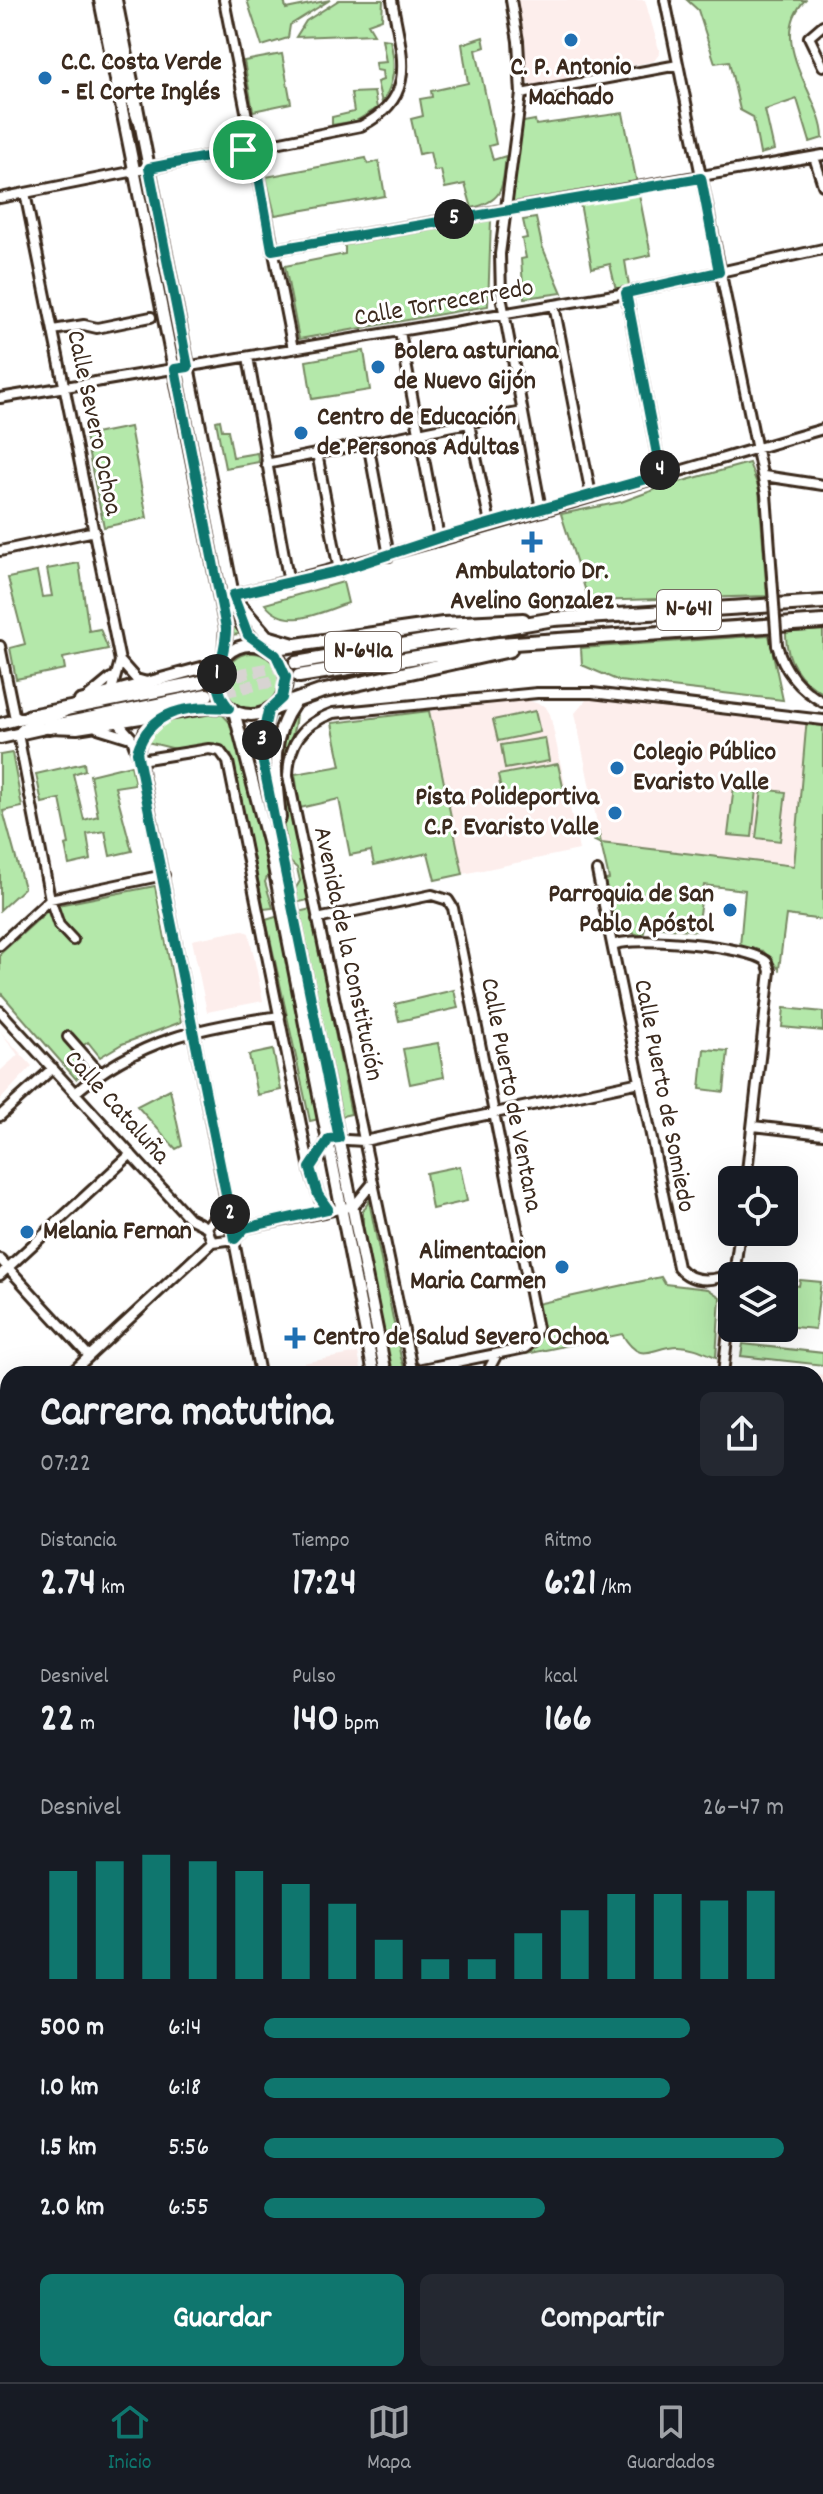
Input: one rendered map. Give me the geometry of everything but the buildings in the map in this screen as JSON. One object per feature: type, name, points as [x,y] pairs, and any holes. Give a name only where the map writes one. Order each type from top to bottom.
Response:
[{"type":"highway","name":"N-641","points":[[430,641],[554,619],[823,602]]},
{"type":"highway","points":[[263,647],[308,646],[443,624],[554,619]]},
{"type":"highway","name":"N-641","points":[[299,676],[471,648],[823,622]]},
{"type":"highway","name":"N-641a","points":[[296,663],[430,641]]},
{"type":"highway","points":[[268,711],[335,689],[565,641]]},
{"type":"highway","points":[[49,727],[202,682]]},
{"type":"highway","points":[[24,718],[71,709],[112,708],[207,695]]},
{"type":"main road","points":[[100,0],[226,628],[216,685],[232,710]]},
{"type":"main road","points":[[0,724],[84,700],[112,708],[167,714],[211,707],[250,715],[268,711],[282,698],[286,677],[283,665],[242,625],[233,595],[116,0]]},
{"type":"main road","points":[[233,595],[250,621],[267,636],[308,646]]},
{"type":"main road","points":[[0,738],[49,727],[77,728],[153,682],[222,660],[242,646],[263,647]]},
{"type":"main road","points":[[283,856],[274,749],[277,732],[294,704]]},
{"type":"main road","name":"Avenida de la Constitución","points":[[232,710],[272,857],[334,1138],[354,1206],[384,1366]]},
{"type":"main road","name":"Avenida de la Constitución","points":[[268,711],[260,748],[283,856],[334,1138],[342,1209],[372,1366]]},
{"type":"street","points":[[108,0],[123,77],[139,124]]},
{"type":"street","points":[[224,0],[293,349]]},
{"type":"street","points":[[0,198],[361,126],[385,113],[402,83],[403,61],[392,0]]},
{"type":"street","points":[[511,0],[518,41],[521,94],[500,254],[503,314],[541,509]]},
{"type":"street","points":[[665,0],[755,449],[764,476],[777,645],[789,673],[806,692],[823,702]]},
{"type":"street","points":[[823,25],[809,37],[823,66]]},
{"type":"street","points":[[521,94],[678,65]]},
{"type":"street","points":[[272,250],[819,156],[823,185]]},
{"type":"street","name":"Calle Severo Ochoa","points":[[25,193],[120,661],[112,708]]},
{"type":"street","name":"Calle Torrecerredo","points":[[0,398],[626,293],[823,249]]},
{"type":"street","points":[[626,293],[661,475]]},
{"type":"street","points":[[554,305],[591,495]]},
{"type":"street","points":[[53,330],[84,325],[97,328],[151,317]]},
{"type":"street","points":[[400,332],[439,538]]},
{"type":"street","points":[[248,357],[289,583]]},
{"type":"street","points":[[266,464],[522,412]]},
{"type":"street","points":[[469,424],[490,523]]},
{"type":"street","points":[[233,595],[339,571],[490,523],[823,429]]},
{"type":"street","points":[[368,443],[389,556]]},
{"type":"street","points":[[317,453],[339,571]]},
{"type":"street","points":[[764,476],[823,485]]},
{"type":"street","points":[[0,551],[95,531]]},
{"type":"street","points":[[0,646],[14,714],[24,718]]},
{"type":"street","points":[[120,661],[136,679],[153,682]]},
{"type":"street","points":[[84,700],[117,671]]},
{"type":"street","name":"Avenida de la Constitución","points":[[411,1366],[288,776],[292,746],[305,727],[333,713],[537,693],[592,693],[823,720]]},
{"type":"street","points":[[112,708],[139,756],[259,1366]]},
{"type":"street","points":[[71,709],[55,718],[27,724],[18,734],[50,899],[59,925],[73,940]]},
{"type":"street","points":[[139,756],[144,732],[167,714]]},
{"type":"street","points":[[77,728],[104,728],[133,741]]},
{"type":"street","points":[[139,756],[209,749],[220,751],[228,762],[310,1168],[318,1195],[328,1209]]},
{"type":"street","name":"Calle Puerto de Somiedo","points":[[597,871],[678,1267],[695,1278],[718,1280]]},
{"type":"street","points":[[0,945],[50,899],[164,875]]},
{"type":"street","name":"Calle Puerto de Ventana","points":[[317,919],[432,895],[442,897],[453,908],[537,1328],[532,1342],[525,1348],[497,1354]]},
{"type":"street","points":[[613,945],[631,940],[751,953],[764,959],[770,971],[748,1166]]},
{"type":"street","name":"Calle Cataluña","points":[[0,1011],[189,1218],[207,1227]]},
{"type":"street","points":[[75,1093],[99,1072],[145,1046],[194,1031],[280,1016]]},
{"type":"street","points":[[68,1037],[99,1072]]},
{"type":"street","points":[[0,1116],[53,1068]]},
{"type":"street","points":[[310,1168],[334,1138],[364,1141],[640,1082]]},
{"type":"street","points":[[753,1126],[823,1134]]},
{"type":"street","points":[[0,1275],[131,1154]]},
{"type":"street","points":[[78,1366],[212,1242],[245,1228],[354,1206],[372,1184]]},
{"type":"street","points":[[212,1242],[207,1227],[213,1219],[230,1211]]},
{"type":"street","points":[[0,1259],[89,1356]]},
{"type":"street","points":[[724,1366],[727,1342]]},
{"type":"street","points":[[441,1366],[497,1354]]},
{"type":"street","points":[[491,1366],[497,1354]]},
{"type":"shaded area","name":"C. P. Antonio Machado","points":[[517,0],[645,0],[660,53],[654,61],[532,86],[526,80]]},
{"type":"shaded area","points":[[524,699],[545,706],[550,714],[579,850],[463,874],[430,711]]},
{"type":"shaded area","points":[[587,699],[807,724],[794,866],[601,843],[575,713]]},
{"type":"shaded area","points":[[242,930],[249,933],[263,1001],[207,1012],[192,940]]},
{"type":"shaded area","points":[[0,1031],[32,1066],[0,1100],[0,1071],[18,1055]]},
{"type":"shaded area","points":[[358,1353],[360,1366],[286,1366]]},
{"type":"green space","points":[[247,0],[284,0],[286,9],[330,0],[290,25],[288,38],[262,46]]},
{"type":"green space","points":[[339,0],[383,0],[382,19],[368,24],[374,34],[296,37],[306,21]]},
{"type":"green space","points":[[687,0],[805,0],[794,16],[791,34],[793,52],[821,122],[823,138],[810,142],[797,99],[765,110],[774,150],[760,154],[753,117],[740,110],[729,61],[715,63],[698,10]]},
{"type":"green space","points":[[483,37],[485,47],[476,50],[496,144],[489,146],[493,160],[506,156],[500,191],[491,201],[472,208],[465,184],[445,188],[441,170],[434,171],[430,152],[419,154],[411,119],[423,116],[420,99],[432,97],[431,91],[468,83],[462,44]]},
{"type":"green space","points":[[382,39],[390,40],[394,65],[390,88],[382,103],[377,82],[383,80],[382,71],[376,70],[375,63],[386,62]]},
{"type":"green space","points":[[282,54],[291,103],[253,111],[244,61]]},
{"type":"green space","points":[[374,92],[377,108],[356,121],[332,125],[332,117],[354,112],[351,93]]},
{"type":"green space","points":[[623,113],[651,255],[625,261],[630,292],[617,294],[610,264],[592,268],[579,198],[505,210],[518,123],[535,120],[536,125]]},
{"type":"green space","points":[[366,158],[368,164],[379,161],[385,196],[275,215],[266,177]]},
{"type":"green space","points":[[147,185],[181,355],[179,356],[142,187]]},
{"type":"green space","points":[[536,218],[542,246],[562,293],[524,298],[521,259],[526,258],[522,239],[527,238],[523,220]]},
{"type":"green space","points":[[491,220],[488,306],[299,339],[285,266],[345,254],[345,245]]},
{"type":"green space","points":[[364,351],[370,390],[312,399],[306,361]]},
{"type":"green space","points":[[189,392],[234,623],[240,634],[231,635],[183,393]]},
{"type":"green space","points":[[220,420],[222,430],[228,430],[233,457],[257,453],[259,462],[225,468],[216,421]]},
{"type":"green space","points":[[130,427],[147,518],[104,527],[85,436]]},
{"type":"green space","points":[[749,463],[759,489],[767,596],[589,601],[561,514],[621,502],[665,486]]},
{"type":"green space","points":[[79,563],[89,631],[100,629],[108,649],[63,658],[65,669],[16,679],[10,648],[25,644],[8,578],[37,572],[42,597],[52,596],[47,569]]},
{"type":"green space","points":[[343,582],[348,603],[315,615],[283,617],[265,604]]},
{"type":"green space","points":[[823,630],[823,693],[807,682],[795,668],[788,651],[786,632]]},
{"type":"green space","points":[[769,635],[783,700],[619,681],[582,665],[581,648]]},
{"type":"green space","points":[[252,653],[272,661],[280,681],[272,701],[252,709],[232,701],[224,681],[232,661]]},
{"type":"green space","points":[[295,711],[284,777],[308,900],[295,903],[294,891],[300,881],[297,868],[288,860],[282,810],[280,742]]},
{"type":"green space","points":[[429,711],[463,874],[435,880],[428,853],[374,865],[371,851],[350,855],[339,799],[300,808],[295,774],[341,766],[332,723]]},
{"type":"green space","points":[[535,711],[540,732],[498,741],[493,720]]},
{"type":"green space","points":[[199,712],[221,713],[235,728],[269,872],[265,882],[273,908],[264,909],[231,754],[214,743],[180,750],[147,742],[161,723]]},
{"type":"green space","points":[[807,717],[823,720],[823,920],[786,915],[779,969],[763,951],[740,946],[745,890],[704,885],[696,931],[646,925],[643,936],[615,928],[604,881],[609,879],[601,844],[593,840],[592,827],[597,825],[601,843],[794,866]]},
{"type":"green space","points":[[545,738],[549,761],[505,769],[501,745]]},
{"type":"green space","points":[[12,753],[22,807],[3,811],[24,888],[0,910],[0,755]]},
{"type":"green space","points":[[84,763],[85,770],[73,774],[84,820],[98,816],[90,775],[131,765],[135,784],[115,787],[132,851],[110,856],[105,831],[87,834],[91,860],[69,865],[65,845],[69,844],[60,799],[42,803],[36,774]]},
{"type":"green space","points":[[558,764],[564,791],[504,804],[498,775]]},
{"type":"green space","points":[[734,786],[757,789],[752,837],[728,835]]},
{"type":"green space","points":[[762,789],[786,792],[780,841],[756,838]]},
{"type":"green space","points":[[155,886],[181,1022],[122,1044],[100,1057],[88,1042],[81,1047],[66,1040],[88,1066],[76,1079],[0,992],[0,954],[53,906]]},
{"type":"green space","points":[[311,909],[351,1114],[342,1116],[298,912]]},
{"type":"green space","points":[[279,916],[319,1119],[310,1121],[266,920]]},
{"type":"green space","points":[[454,990],[458,1008],[399,1021],[395,1004]]},
{"type":"green space","points":[[784,1008],[823,1012],[823,1031],[782,1027]]},
{"type":"green space","points":[[438,1043],[444,1077],[410,1084],[403,1049]]},
{"type":"green space","points":[[704,1049],[728,1051],[724,1092],[700,1089]]},
{"type":"green space","points":[[273,1050],[281,1090],[257,1095],[249,1055]]},
{"type":"green space","points":[[170,1089],[182,1146],[176,1149],[137,1106]]},
{"type":"green space","points":[[460,1166],[467,1201],[432,1209],[426,1173]]},
{"type":"green space","points":[[369,1201],[404,1366],[391,1366],[363,1230],[363,1211]]},
{"type":"green space","points":[[661,1277],[665,1284],[708,1289],[718,1296],[716,1357],[683,1346],[641,1352],[635,1350],[622,1334],[526,1354],[525,1348],[537,1335],[532,1305]]},
{"type":"green space","points":[[800,1280],[821,1282],[815,1329],[798,1327]]},
{"type":"green space","points":[[743,1344],[823,1353],[823,1365],[741,1356]]},
{"type":"tunnel","points":[[202,682],[296,663]]},
{"type":"tunnel","points":[[207,695],[299,676]]},
{"type":"place","name":"C. P. Antonio Machado","points":[[571,40]]},
{"type":"place","name":"C.C. Costa Verde - El Corte Inglés","points":[[45,78]]},
{"type":"place","name":"Bolera asturiana de Nuevo Gijón","points":[[378,367]]},
{"type":"place","name":"Centro de Educación de Personas Adultas","points":[[301,433]]},
{"type":"place","name":"Ambulatorio Dr. Avelino Gonzalez","points":[[532,542]]},
{"type":"place","name":"Colegio Público Evaristo Valle","points":[[617,768]]},
{"type":"place","name":"Pista Polideportiva C.P. Evaristo Valle","points":[[615,813]]},
{"type":"place","name":"Parroquia de San Pablo Apóstol","points":[[730,910]]},
{"type":"place","name":"Melania Fernan","points":[[27,1232]]},
{"type":"place","name":"Alimentacion Maria Carmen","points":[[562,1267]]},
{"type":"place","name":"Centro de Salud Severo Ochoa","points":[[295,1338]]},
{"type":"route","points":[[254,148],[272,250],[701,178],[719,272],[626,293],[661,475],[439,538],[339,571],[233,595],[248,635],[257,645],[276,655],[286,677],[282,698],[268,711],[260,748],[339,1138],[329,1139],[310,1168],[322,1205],[328,1209],[245,1228],[235,1239],[137,752],[144,732],[155,720],[167,714],[211,707],[229,708],[216,685],[217,672],[224,657],[226,628],[175,369],[188,367],[149,168],[243,150],[254,148]]}]
